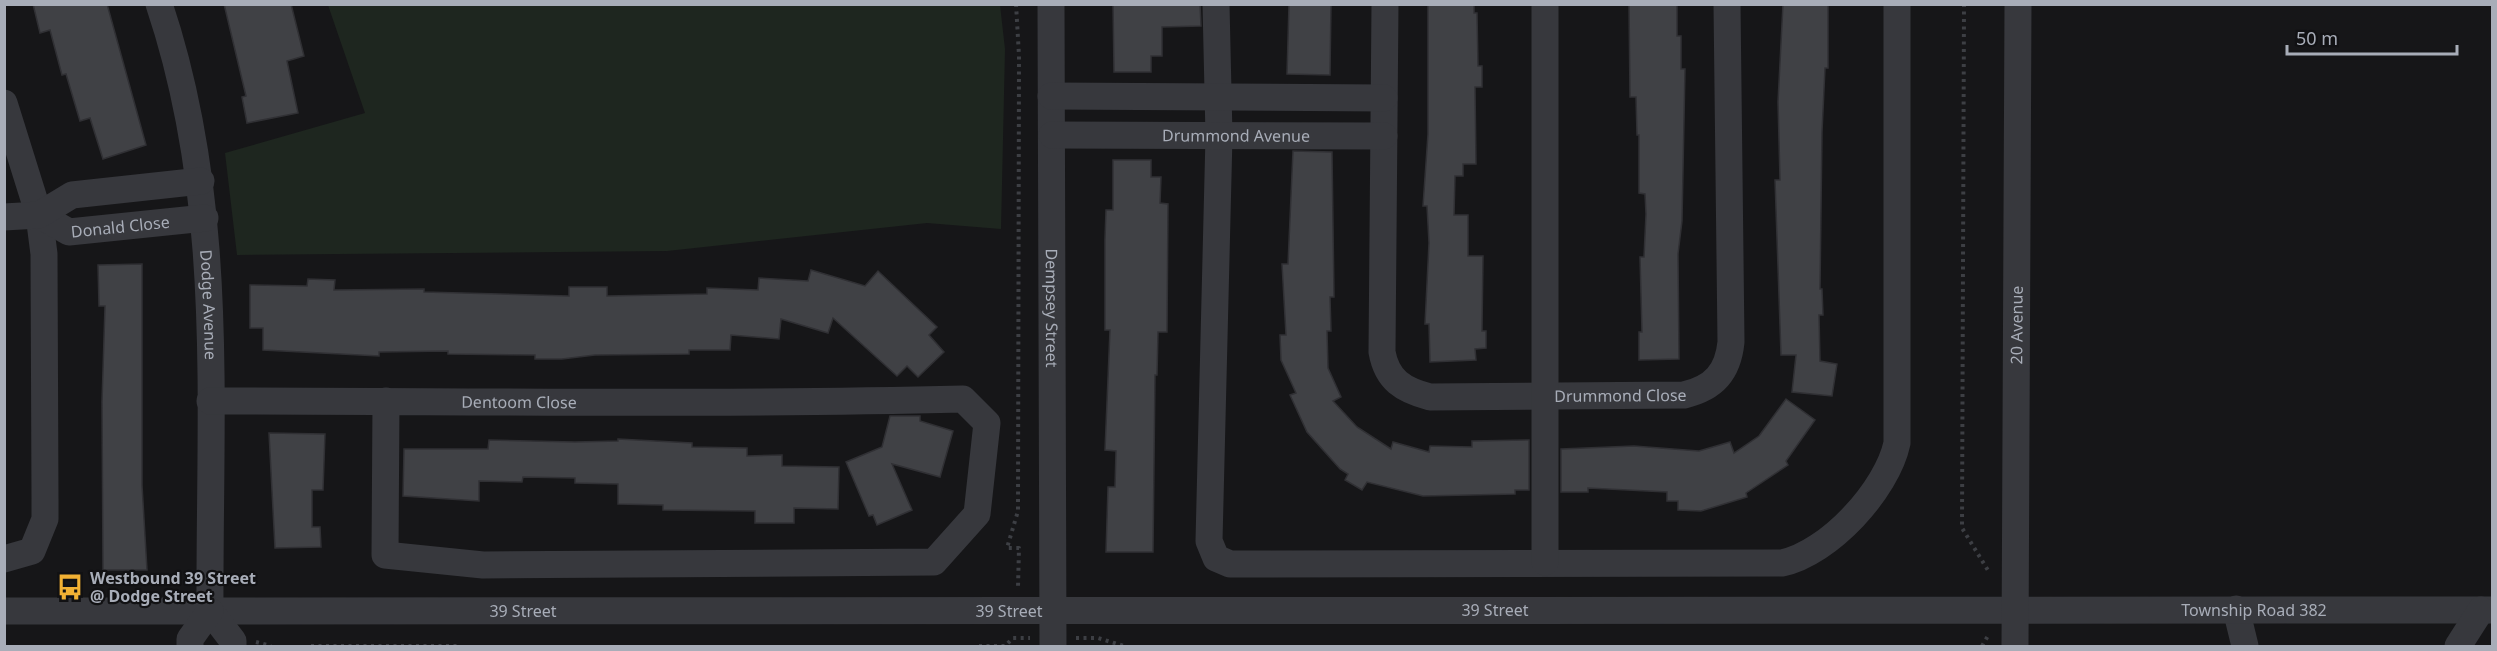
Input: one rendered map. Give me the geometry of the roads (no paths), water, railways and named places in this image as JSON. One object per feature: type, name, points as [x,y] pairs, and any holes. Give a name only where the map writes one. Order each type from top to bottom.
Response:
[{"type":"street","name":"Dodge Avenue","points":[[159,4],[178,65],[201,181],[205,218],[210,286],[210,611]]},
{"type":"street","name":"Dempsey Street","points":[[1051,4],[1053,646]]},
{"type":"street","points":[[1216,4],[1220,97],[1209,541],[1216,558],[1230,564],[1790,562],[1813,551],[1856,513],[1880,484],[1893,463],[1899,418],[1897,4]]},
{"type":"street","points":[[1384,136],[1385,4]]},
{"type":"street","points":[[1545,4],[1545,562]]},
{"type":"street","name":"Drummond Close","points":[[1384,136],[1382,352],[1389,376],[1412,393],[1430,397],[1684,395],[1713,384],[1726,366],[1731,342],[1727,4]]},
{"type":"street","name":"20 Avenue","points":[[2015,646],[2018,4]]},
{"type":"street","points":[[1051,96],[1384,98]]},
{"type":"street","points":[[4,103],[39,215],[44,254],[45,519],[32,550],[4,559]]},
{"type":"street","name":"Drummond Avenue","points":[[1052,135],[1384,136]]},
{"type":"street","name":"Donald Close","points":[[4,217],[39,215],[72,195],[201,181]]},
{"type":"street","name":"Donald Close","points":[[39,215],[69,232],[205,218]]},
{"type":"street","name":"Dentoom Close","points":[[210,401],[386,401],[827,402],[963,399],[987,423],[977,514],[933,562],[483,565],[385,555],[386,401]]},
{"type":"street","points":[[2236,609],[2245,646]]},
{"type":"street","points":[[2458,646],[2487,610]]},
{"type":"street","name":"Township Road 382","points":[[2015,611],[2487,610]]},
{"type":"street","name":"39 Street","points":[[4,611],[2015,611]]},
{"type":"street","points":[[190,646],[190,639],[210,611],[232,641],[244,644]]},
{"type":"place","name":"Westbound 39 Street @ Dodge Street","points":[[70,587]]}]
